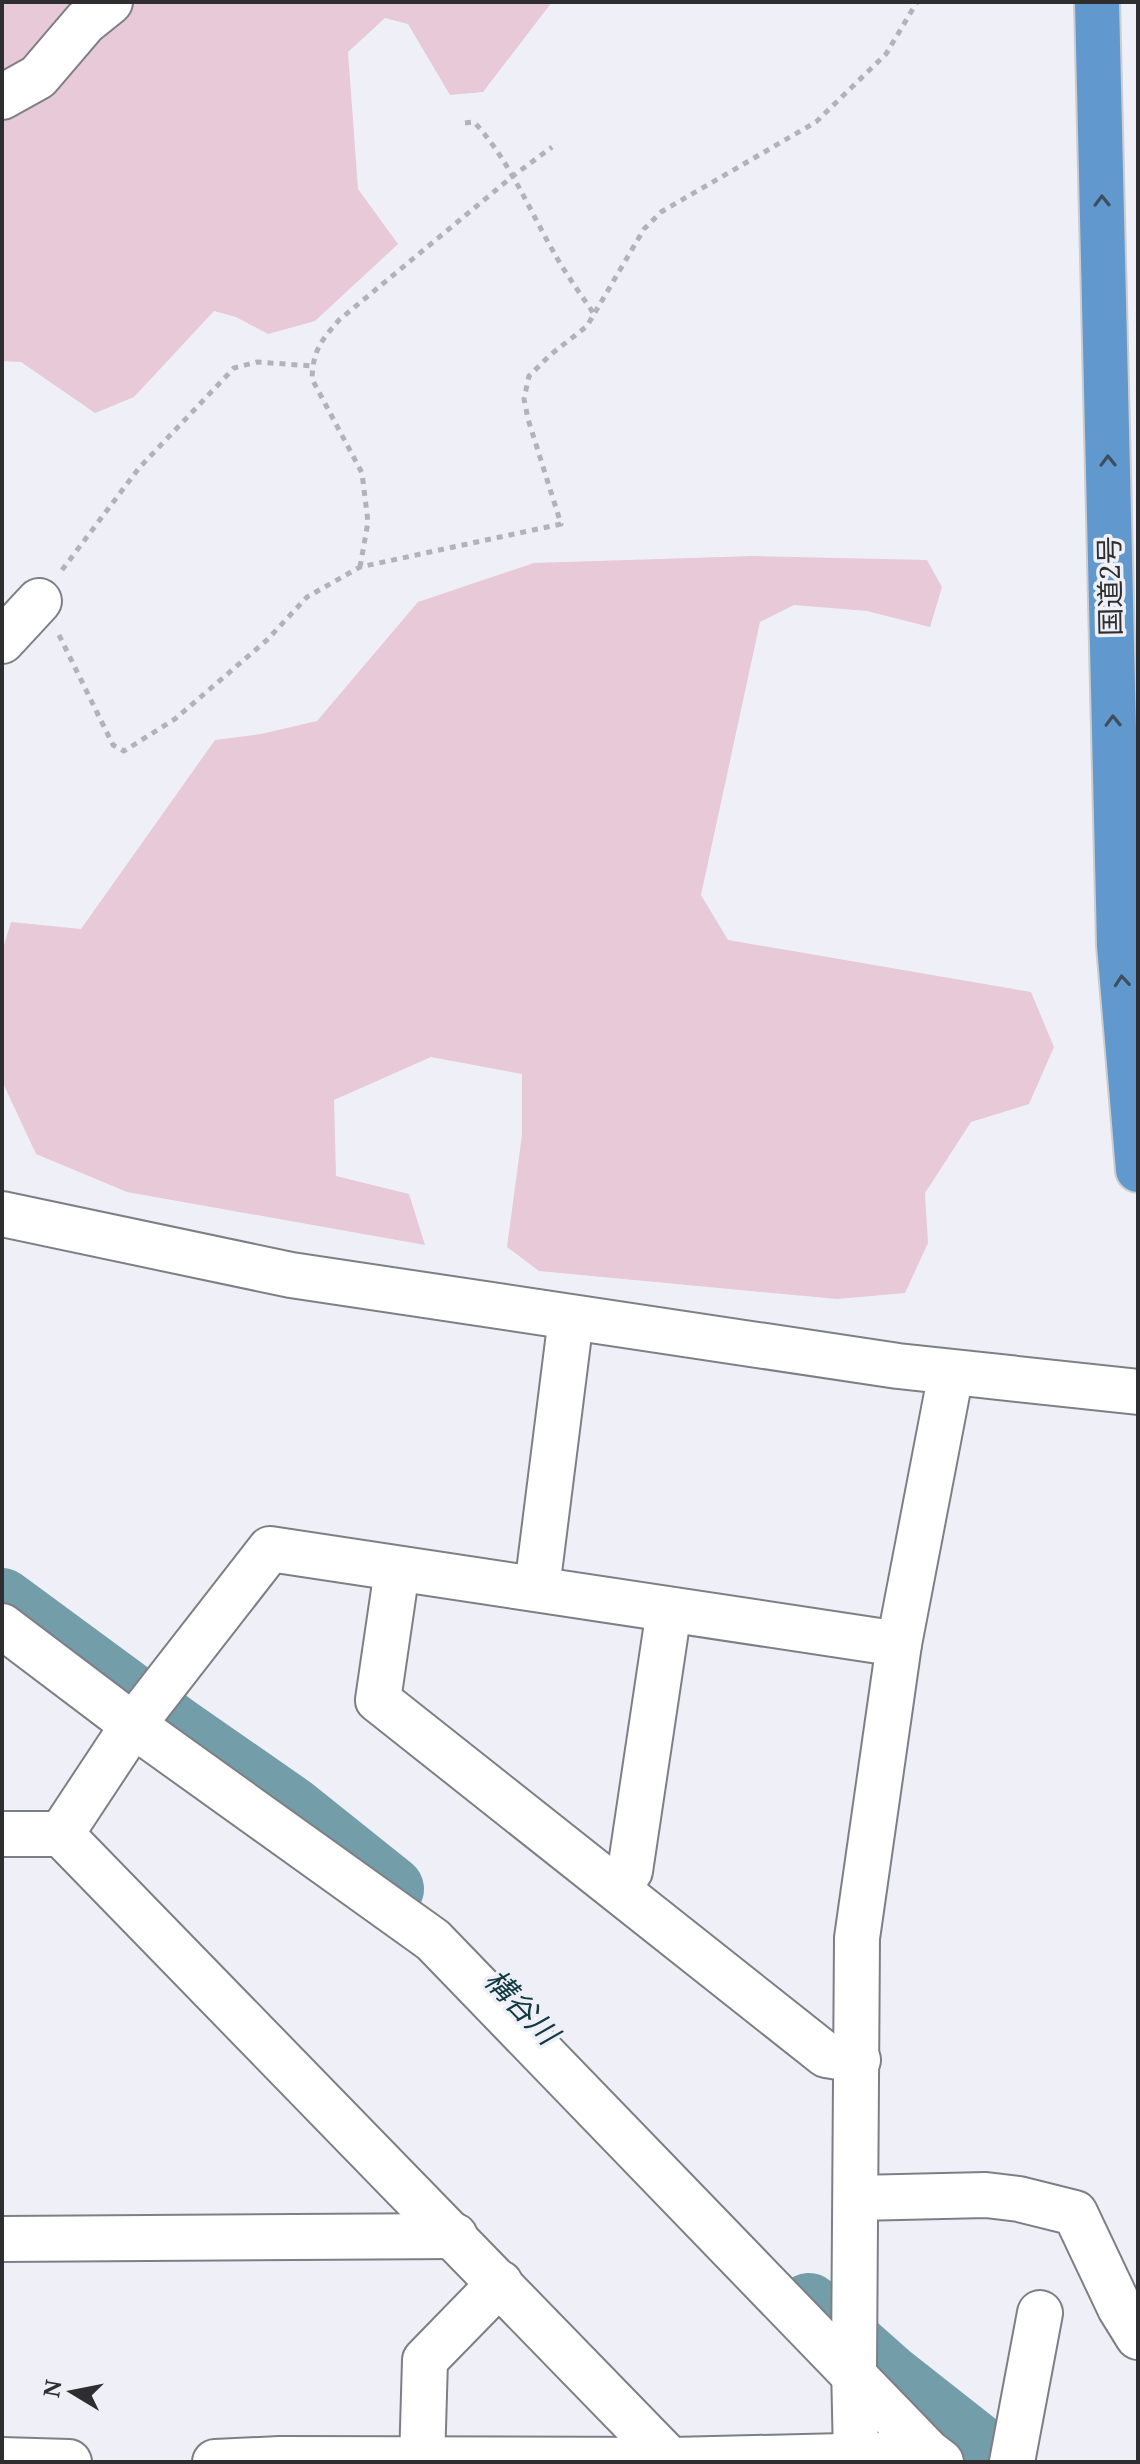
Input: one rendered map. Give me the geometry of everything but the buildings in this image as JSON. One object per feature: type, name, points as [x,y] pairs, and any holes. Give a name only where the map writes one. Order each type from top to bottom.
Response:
[{"type":"highway","name":"国道2号","points":[[1097,2],[1119,945],[1138,1170]]},
{"type":"street","points":[[2,97],[38,77],[85,22],[110,2]]},
{"type":"street","points":[[2,641],[39,601]]},
{"type":"street","points":[[2,1214],[291,1275],[951,1373],[1138,1392]]},
{"type":"street","points":[[537,1588],[571,1318]]},
{"type":"street","points":[[856,2457],[857,1938],[899,1644],[951,1373]]},
{"type":"street","points":[[61,1834],[144,1713],[270,1549],[899,1644]]},
{"type":"street","points":[[397,1570],[378,1700],[826,2055],[858,2060]]},
{"type":"street","points":[[617,1887],[630,1871],[669,1610]]},
{"type":"street","points":[[2,1626],[144,1713],[433,1940],[855,2357],[934,2457]]},
{"type":"street","points":[[2,1834],[61,1834],[672,2461]]},
{"type":"street","points":[[857,2198],[986,2195],[1019,2199],[1075,2213],[1120,2308],[1138,2337]]},
{"type":"street","points":[[2,2239],[455,2236]]},
{"type":"street","points":[[422,2461],[425,2360],[500,2283]]},
{"type":"street","points":[[1012,2462],[1040,2313]]},
{"type":"street","points":[[215,2462],[280,2459],[672,2461],[934,2457]]},
{"type":"street","points":[[2,2460],[69,2462]]},
{"type":"path","points":[[313,366],[257,362],[234,368],[139,468],[39,601],[48,612],[113,745],[124,751],[187,709],[267,640],[307,597],[360,567],[561,524],[524,399],[529,376],[587,326],[644,229],[661,212],[816,122],[886,54],[917,2]]},
{"type":"path","points":[[465,123],[474,122],[492,141],[554,253],[594,314]]},
{"type":"path","points":[[360,567],[368,522],[362,473],[312,379],[318,344],[339,320],[552,147]]},
{"type":"shaded area","points":[[2,2],[552,2],[483,92],[450,95],[408,24],[385,18],[348,52],[358,189],[398,244],[315,321],[268,334],[236,317],[214,311],[134,397],[95,413],[21,362],[2,361]]},
{"type":"shaded area","points":[[752,556],[927,560],[942,587],[930,627],[867,611],[794,605],[760,622],[701,895],[728,940],[1031,992],[1054,1047],[1029,1104],[971,1122],[925,1193],[928,1243],[905,1293],[837,1299],[539,1271],[507,1247],[522,1135],[522,1074],[431,1057],[334,1100],[336,1176],[409,1194],[425,1245],[127,1192],[36,1154],[2,1081],[2,952],[11,922],[81,929],[215,740],[261,734],[317,721],[418,602],[534,563]]},
{"type":"waterway","name":"構谷川","points":[[2,1601],[291,1809],[391,1889]]},
{"type":"waterway","name":"構谷川","points":[[809,2306],[889,2377],[997,2462]]}]
